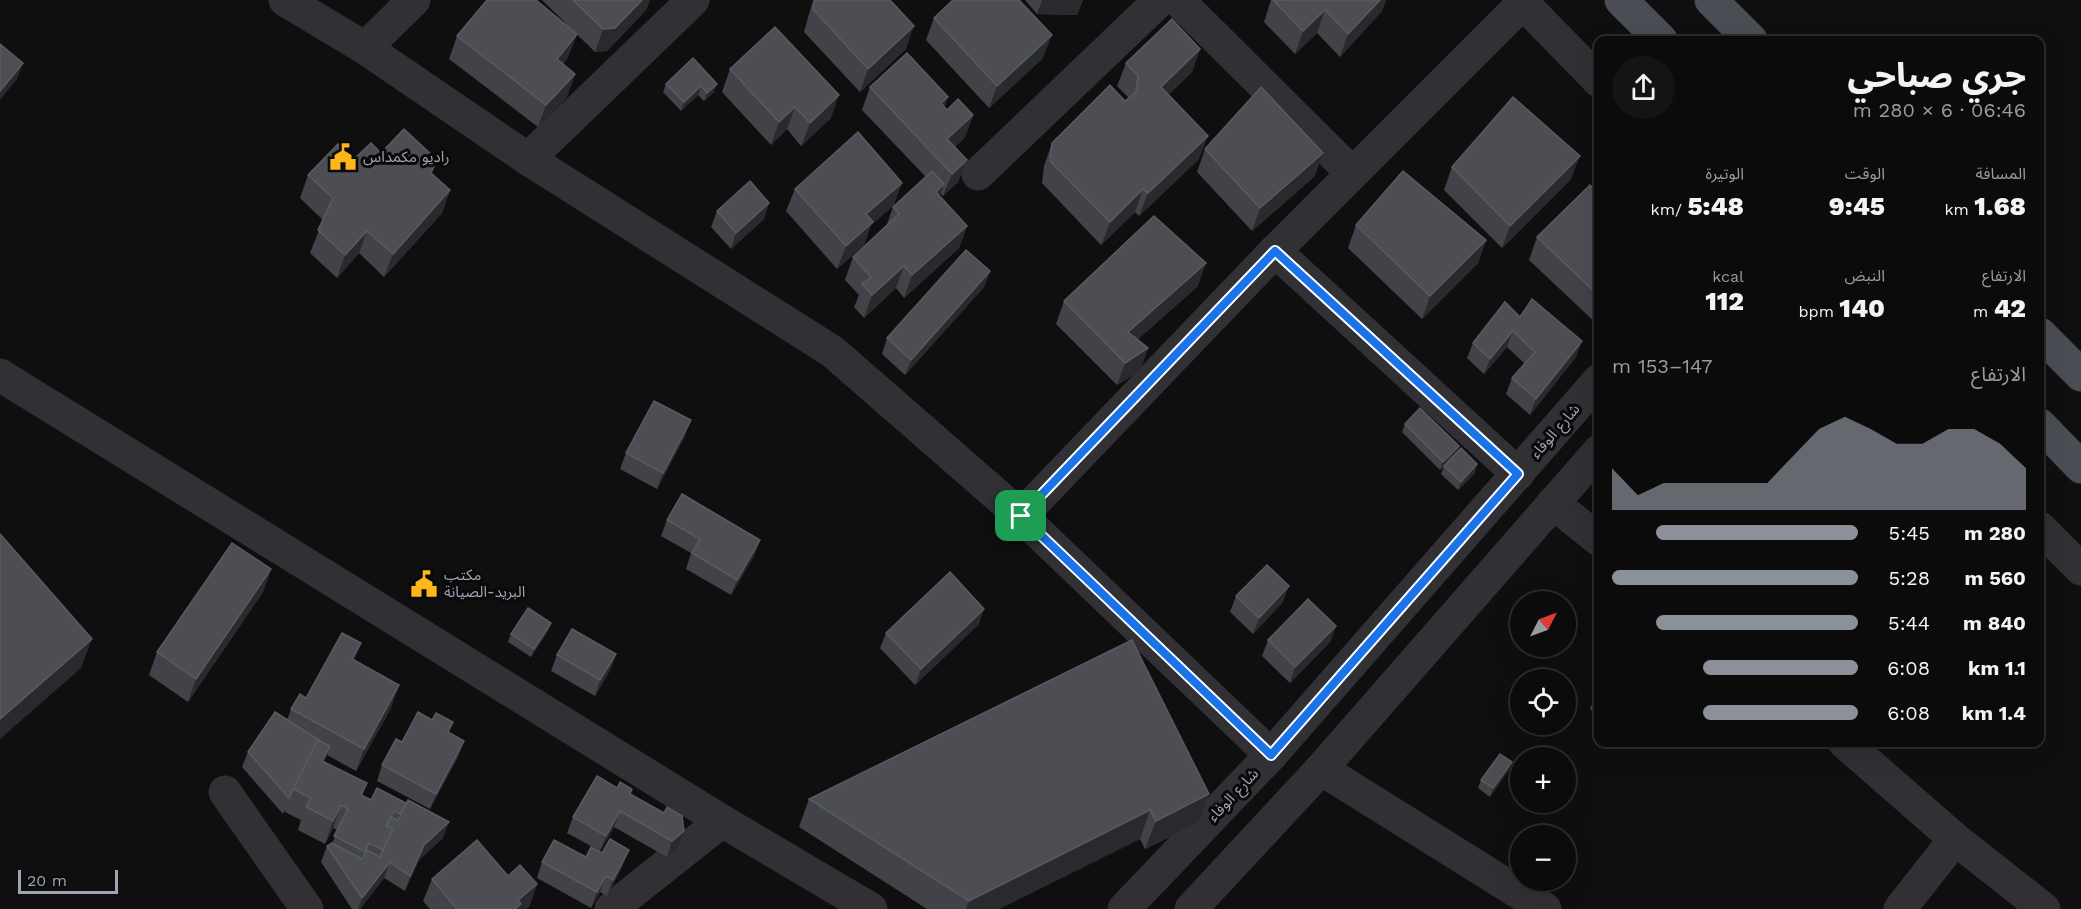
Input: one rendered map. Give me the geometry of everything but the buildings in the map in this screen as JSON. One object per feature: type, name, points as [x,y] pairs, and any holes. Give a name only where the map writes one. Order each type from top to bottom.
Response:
[{"type":"main road","points":[[1621,0],[1657,36]]},
{"type":"main road","points":[[1711,0],[1747,36]]},
{"type":"main road","points":[[2044,338],[2081,375]]},
{"type":"main road","points":[[2044,429],[2081,467]]},
{"type":"street","points":[[285,0],[364,48],[528,159],[833,352],[1021,516],[1271,755]]},
{"type":"street","points":[[364,48],[414,0]]},
{"type":"street","points":[[528,159],[693,0]]},
{"type":"street","points":[[978,174],[1160,0]]},
{"type":"street","points":[[1178,0],[1352,173]]},
{"type":"street","points":[[1021,516],[1275,251],[1522,2],[1594,76]]},
{"type":"street","points":[[1275,251],[1518,474]]},
{"type":"street","points":[[0,375],[722,821],[871,909]]},
{"type":"street","name":"شارع الوفاء","points":[[1124,909],[1271,755],[1594,386]]},
{"type":"street","points":[[1191,909],[1321,769],[1594,457]]},
{"type":"street","points":[[1553,503],[1594,536]]},
{"type":"street","points":[[2044,532],[2081,569]]},
{"type":"street","points":[[1850,747],[1955,839],[2044,909]]},
{"type":"street","points":[[1321,769],[1545,909]]},
{"type":"street","points":[[225,792],[307,909]]},
{"type":"street","points":[[611,909],[722,821]]},
{"type":"street","points":[[1900,909],[1955,839]]},
{"type":"place","name":"راديو مكمداس","points":[[343,157]]},
{"type":"place","name":"مكتب البريد-الصيانة","points":[[424,584]]},
{"type":"route","points":[[1275,251],[1518,474],[1271,755],[1021,516],[1275,251]]}]
